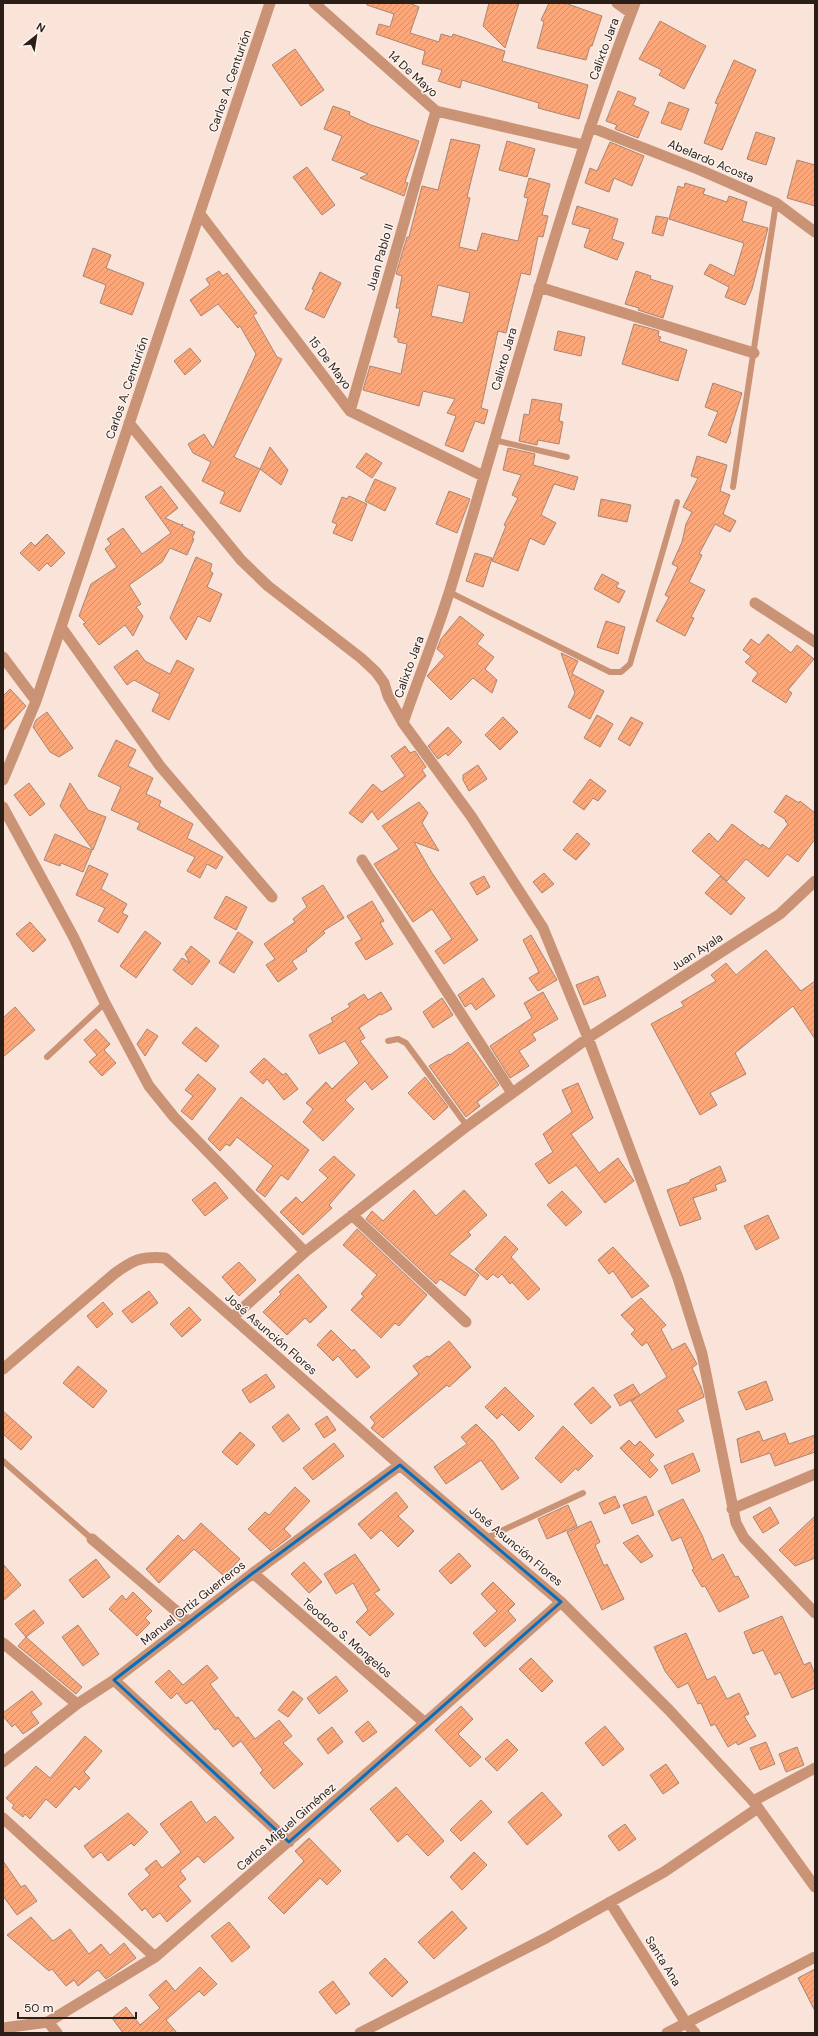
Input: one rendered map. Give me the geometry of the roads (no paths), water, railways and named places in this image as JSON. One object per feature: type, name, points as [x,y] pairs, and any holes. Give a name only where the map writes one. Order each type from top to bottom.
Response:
[{"type":"street","name":"Carlos A. Centurión","points":[[3,780],[36,701],[270,3]]},
{"type":"street","name":"14 De Mayo","points":[[314,3],[436,111],[584,145]]},
{"type":"street","points":[[617,3],[633,8]]},
{"type":"street","name":"Calixto Jara","points":[[403,723],[449,592],[539,287],[584,145],[633,8]]},
{"type":"street","name":"Juan Pablo II","points":[[350,410],[436,111]]},
{"type":"street","name":"Abelardo Acosta","points":[[590,127],[700,170],[776,203],[815,232]]},
{"type":"street","name":"15 De Mayo","points":[[200,214],[350,410],[483,476]]},
{"type":"street","points":[[539,287],[754,353]]},
{"type":"street","points":[[129,423],[241,560],[268,586],[361,658],[376,672],[384,683],[388,696],[403,723],[471,816],[544,928],[588,1038],[678,1278],[702,1354],[736,1523],[744,1538],[815,1612]]},
{"type":"street","points":[[755,603],[815,642]]},
{"type":"street","points":[[61,627],[160,766],[272,897]]},
{"type":"street","points":[[3,657],[36,701]]},
{"type":"street","points":[[3,807],[73,936],[105,1003],[149,1086],[166,1107],[305,1252]]},
{"type":"street","points":[[362,860],[512,1093]]},
{"type":"street","name":"Juan Ayala","points":[[232,1317],[305,1252],[467,1126],[588,1038],[780,914],[815,881]]},
{"type":"street","points":[[352,1215],[466,1322]]},
{"type":"street","name":"José Asunción Flores","points":[[3,1369],[114,1274],[131,1262],[147,1257],[165,1258],[400,1465],[561,1602],[668,1710],[756,1805],[815,1887]]},
{"type":"street","name":"Manuel Ortiz Guerreros","points":[[3,1762],[77,1704],[114,1680],[253,1573],[400,1465]]},
{"type":"street","points":[[732,1509],[815,1474]]},
{"type":"street","points":[[92,1539],[189,1622]]},
{"type":"street","name":"Teodoro S. Mongelos","points":[[253,1573],[425,1723]]},
{"type":"street","name":"Carlos Miguel Giménez","points":[[3,2028],[48,2022],[155,1957],[289,1842],[561,1602]]},
{"type":"street","points":[[3,1643],[77,1704]]},
{"type":"street","points":[[114,1680],[289,1842]]},
{"type":"street","points":[[360,2033],[546,1938],[664,1872],[756,1805],[815,1768]]},
{"type":"street","points":[[3,1818],[155,1957]]},
{"type":"street","name":"Santa Ana","points":[[610,1902],[686,2022],[695,2033]]},
{"type":"street","points":[[667,2033],[815,1957]]},
{"type":"street","points":[[48,2022],[57,2033]]},
{"type":"lane","points":[[733,487],[776,203]]},
{"type":"lane","points":[[494,440],[567,457]]},
{"type":"lane","points":[[449,592],[610,672],[621,672],[630,664],[677,502]]},
{"type":"lane","points":[[47,1057],[105,1003]]},
{"type":"lane","points":[[388,1041],[398,1039],[406,1043],[467,1126]]},
{"type":"lane","points":[[3,1461],[92,1539]]},
{"type":"lane","points":[[486,1538],[583,1493]]}]
